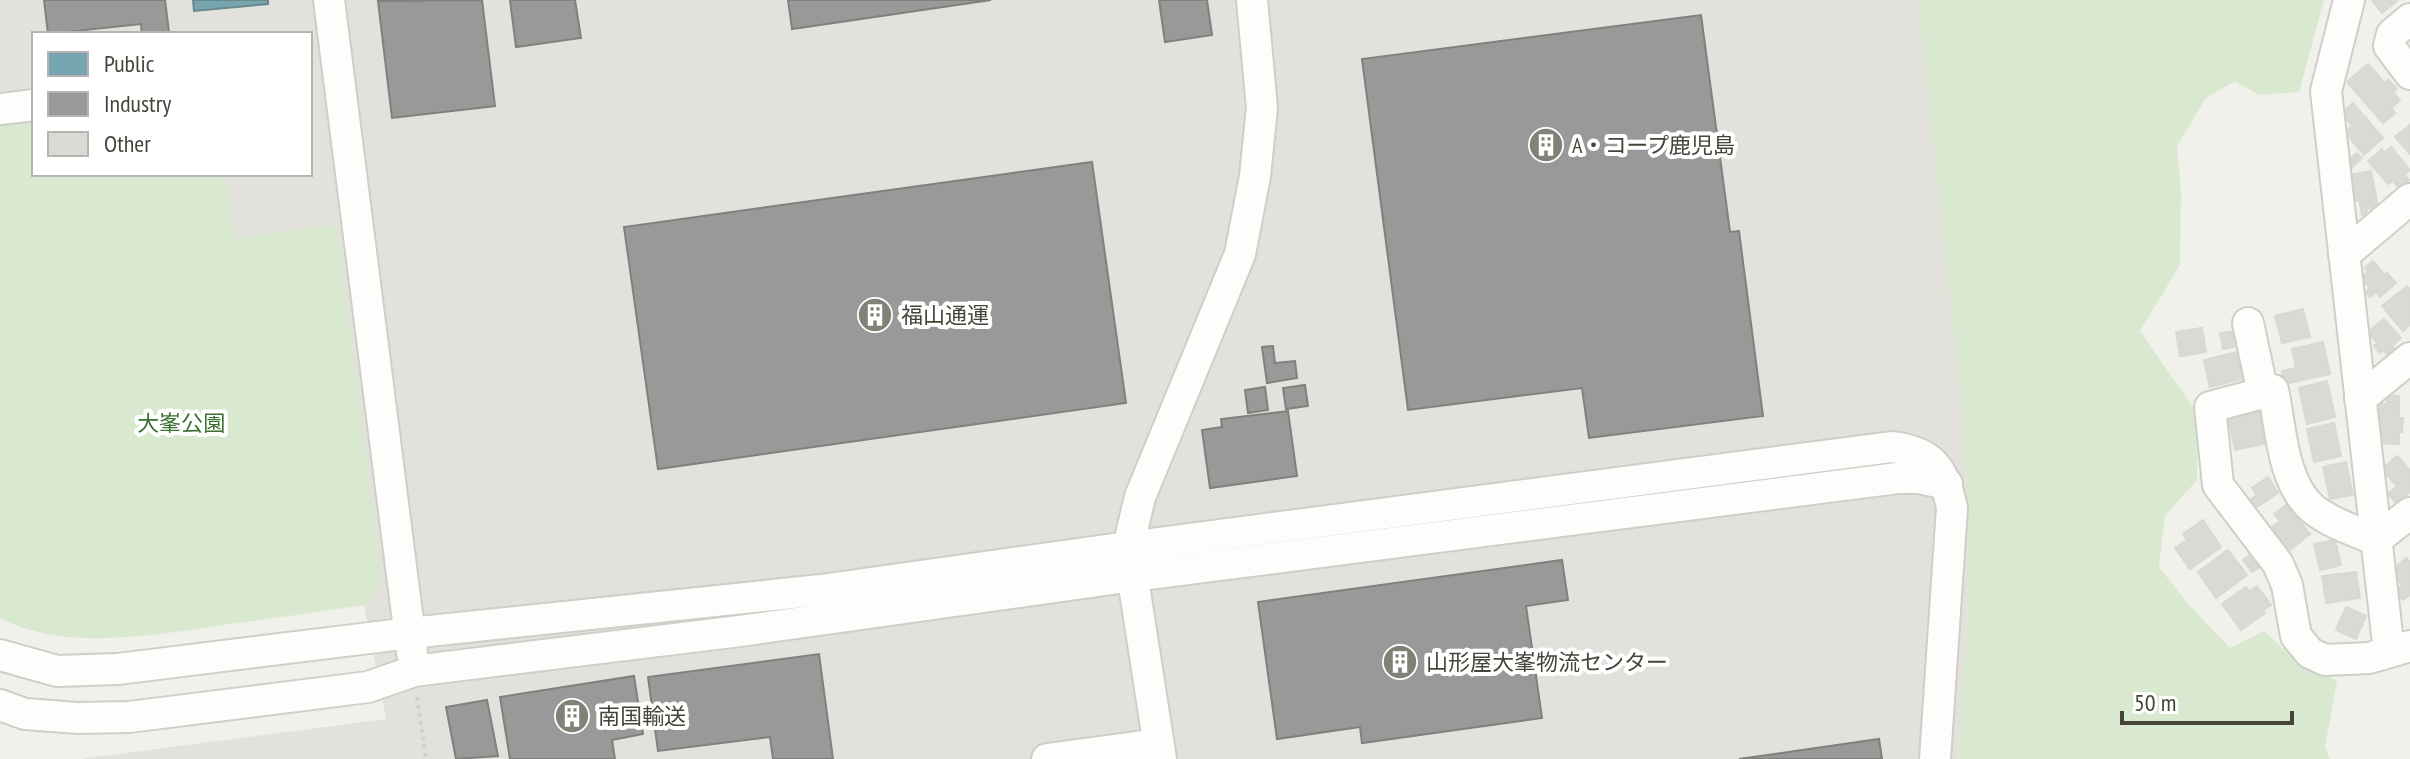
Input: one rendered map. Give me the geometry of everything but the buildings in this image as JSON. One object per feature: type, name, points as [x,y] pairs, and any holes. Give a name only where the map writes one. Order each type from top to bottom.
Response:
[{"type":"street","points":[[329,0],[324,68],[414,671]]},
{"type":"street","points":[[1047,759],[1160,751],[1128,547],[1140,497],[1240,254],[1255,176],[1262,108],[1252,0]]},
{"type":"street","points":[[2349,0],[2326,91],[2376,540],[2399,649],[2369,658],[2325,660],[2310,653],[2296,636],[2287,585],[2278,564],[2218,485],[2210,407],[2273,390],[2290,472],[2300,494],[2313,510],[2376,540]]},
{"type":"street","points":[[2410,19],[2392,34],[2389,43],[2410,74]]},
{"type":"street","points":[[2340,34],[2389,43]]},
{"type":"street","points":[[0,109],[32,105]]},
{"type":"street","points":[[2344,255],[2410,199]]},
{"type":"street","points":[[2248,323],[2263,393]]},
{"type":"street","points":[[2360,399],[2410,358]]},
{"type":"street","points":[[0,655],[57,671],[118,669],[410,633],[821,590],[1892,447],[1915,450],[1940,469],[1952,508],[1935,759]]},
{"type":"street","points":[[0,705],[25,714],[78,718],[129,717],[368,687],[414,671],[756,629],[1134,576],[1898,478],[1919,478],[1947,484]]},
{"type":"street","points":[[2376,540],[2410,513]]},
{"type":"path","points":[[414,671],[426,759]]},
{"type":"shaded area","points":[[0,0],[1918,0],[1964,422],[1969,597],[1958,759],[80,759],[386,719],[364,605],[367,598],[0,561]]},
{"type":"green space","points":[[1918,0],[2324,0],[2299,92],[2259,95],[2235,81],[2206,98],[2177,146],[2181,193],[2180,265],[2140,331],[2197,413],[2197,480],[2165,516],[2159,567],[2189,605],[2230,648],[2264,631],[2297,661],[2337,681],[2325,747],[2330,759],[1958,759],[1969,597],[1964,422]]},
{"type":"green space","name":"大峯公園","points":[[32,116],[32,176],[225,176],[234,238],[337,224],[382,582],[364,605],[113,638],[54,635],[26,629],[0,618],[0,121]]},
{"type":"place","name":"A・コープ鹿児島","points":[[1546,145]]},
{"type":"place","name":"福山通運","points":[[875,315]]},
{"type":"place","name":"山形屋大峯物流センター","points":[[1400,662]]},
{"type":"place","name":"南国輸送","points":[[572,716]]}]
